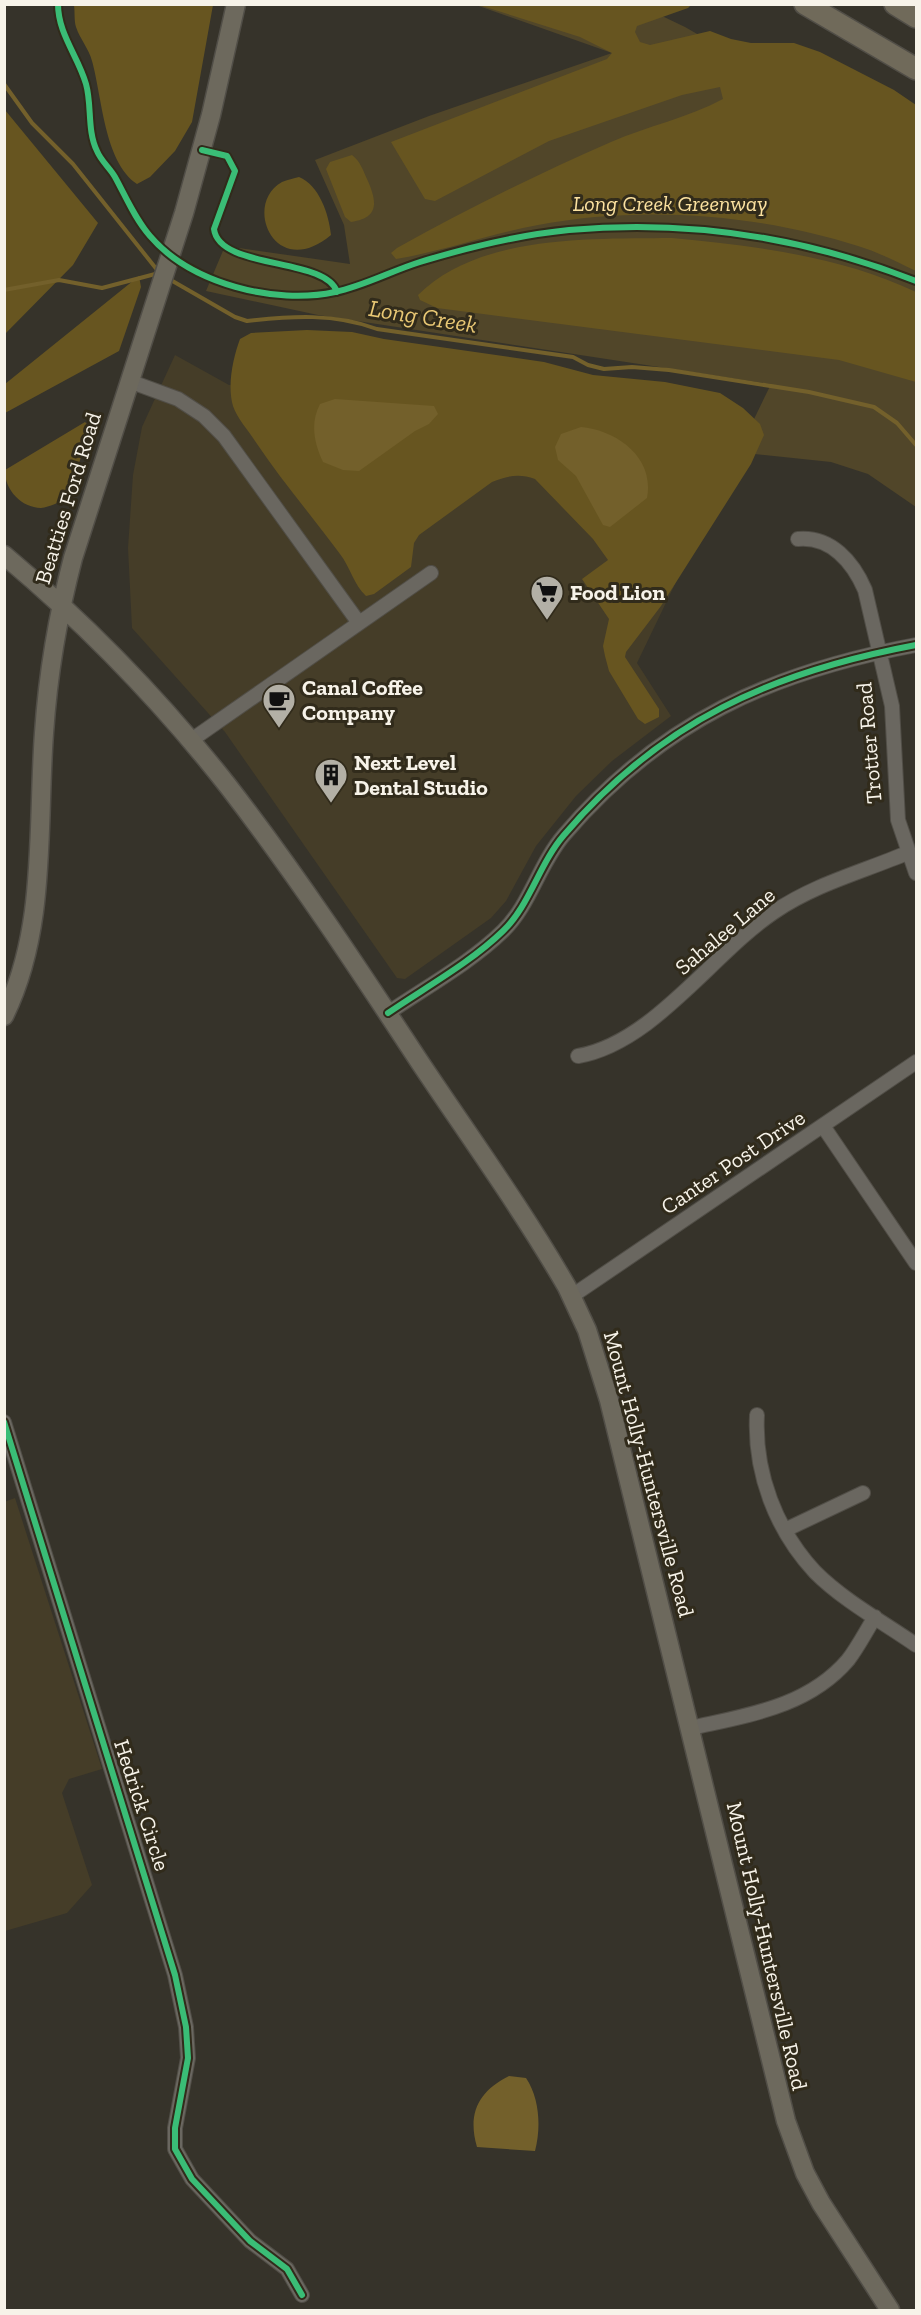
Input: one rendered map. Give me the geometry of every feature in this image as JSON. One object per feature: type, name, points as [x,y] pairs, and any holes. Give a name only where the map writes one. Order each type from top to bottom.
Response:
[{"type":"highway","points":[[805,4],[916,69]]},
{"type":"highway","points":[[895,4],[916,17]]},
{"type":"main road","name":"Beatties Ford Road","points":[[4,1016],[21,974],[33,927],[44,731],[61,605],[206,137],[236,4]]},
{"type":"main road","name":"Mount Holly-Huntersville Road","points":[[4,555],[61,605],[190,741],[265,834],[388,1013],[537,1237],[572,1296],[587,1330],[609,1400],[786,2121],[805,2173],[821,2203],[890,2310]]},
{"type":"street","points":[[129,381],[178,399],[204,416],[224,436],[359,623]]},
{"type":"street","name":"Trotter Road","points":[[798,539],[816,540],[831,547],[851,565],[865,590],[892,706],[898,820],[907,853],[916,873]]},
{"type":"street","points":[[190,741],[431,573]]},
{"type":"street","points":[[388,1013],[503,931],[522,905],[561,838],[610,786],[664,740],[696,719],[761,688],[831,666],[916,645]]},
{"type":"street","name":"Sahalee Lane","points":[[578,1056],[599,1052],[645,1023],[674,1001],[721,955],[774,912],[827,882],[907,853]]},
{"type":"street","name":"Canter Post Drive","points":[[572,1296],[916,1062]]},
{"type":"street","points":[[823,1126],[916,1263]]},
{"type":"street","points":[[757,1416],[757,1453],[763,1478],[785,1530],[816,1572],[916,1645]]},
{"type":"street","name":"Hedrick Circle","points":[[4,1422],[176,1975],[186,2027],[188,2058],[174,2142],[186,2171],[244,2236],[287,2269],[302,2295]]},
{"type":"street","points":[[785,1530],[863,1493]]},
{"type":"street","points":[[691,1728],[763,1712],[809,1693],[848,1659],[875,1617]]},
{"type":"shaded area","points":[[175,355],[229,385],[263,386],[740,449],[637,663],[671,716],[612,761],[576,796],[536,846],[506,901],[491,918],[405,979],[397,978],[225,732],[132,628],[128,548],[133,475],[142,427]]},
{"type":"shaded area","points":[[335,399],[434,406],[438,414],[429,424],[415,431],[359,471],[343,470],[323,462],[314,433],[315,418],[320,404]]},
{"type":"shaded area","points":[[581,427],[594,429],[619,440],[639,458],[645,470],[648,483],[647,498],[610,527],[603,525],[576,476],[558,460],[555,447],[561,434]]},
{"type":"shaded area","points":[[15,1498],[102,1769],[69,1779],[62,1793],[92,1885],[67,1913],[5,1931],[4,1502]]},
{"type":"shaded area","points":[[509,2076],[526,2078],[531,2086],[538,2114],[535,2151],[477,2147],[474,2124],[478,2104],[490,2089]]},
{"type":"green space","points":[[74,5],[213,5],[192,122],[175,151],[150,177],[137,184],[126,174],[111,145],[92,61],[76,27]]},
{"type":"green space","name":"Long Creek Greenway","points":[[476,5],[639,5],[685,27],[916,160],[916,507],[868,474],[831,462],[745,453],[741,446],[771,384],[318,315],[206,291],[225,246],[350,264],[344,225],[315,160],[429,116],[612,53]]},
{"type":"green space","points":[[479,5],[691,5],[637,26],[635,32],[640,42],[650,45],[710,31],[751,43],[794,43],[820,52],[894,90],[916,105],[916,271],[865,248],[780,226],[740,220],[658,214],[618,215],[538,225],[396,259],[391,253],[397,248],[503,192],[611,142],[723,99],[720,87],[682,95],[549,141],[435,201],[425,199],[391,142],[607,59],[612,53],[580,37]]},
{"type":"green space","points":[[5,110],[98,223],[73,265],[5,334]]},
{"type":"green space","points":[[352,155],[363,169],[373,194],[374,207],[367,217],[351,222],[345,217],[326,169],[330,162]]},
{"type":"green space","points":[[299,177],[312,186],[322,201],[331,235],[311,247],[294,250],[280,245],[270,234],[265,221],[265,206],[270,193],[282,182]]},
{"type":"green space","points":[[672,238],[797,254],[857,270],[916,292],[916,382],[839,360],[437,308],[420,300],[418,295],[443,275],[472,260],[504,250],[573,240]]},
{"type":"green space","points":[[139,276],[141,287],[119,351],[5,413],[5,384]]},
{"type":"green space","points":[[307,330],[352,332],[384,339],[544,362],[593,375],[665,382],[720,393],[743,408],[760,424],[764,435],[751,464],[661,606],[626,652],[625,657],[659,709],[659,717],[645,724],[638,719],[609,671],[603,646],[609,619],[582,579],[608,560],[593,539],[535,479],[513,476],[492,482],[419,535],[414,543],[411,567],[374,594],[366,596],[362,592],[340,554],[275,470],[240,419],[231,398],[232,372],[240,339],[251,333]]},
{"type":"green space","points":[[85,422],[91,428],[67,498],[41,508],[27,505],[15,496],[7,484],[5,470]]},
{"type":"waterway","name":"Long Creek","points":[[4,84],[32,123],[73,164],[158,271]]},
{"type":"waterway","points":[[4,290],[59,280],[102,288],[159,273]]},
{"type":"waterway","name":"Long Creek","points":[[169,279],[235,317],[247,321],[297,317],[345,320],[377,329],[573,357],[588,365],[604,369],[632,367],[669,370],[809,392],[874,407],[897,423],[916,445]]},
{"type":"cycle path","points":[[58,4],[61,25],[86,84],[94,143],[131,208],[150,236],[167,253],[188,267],[235,287],[261,293],[287,295],[335,292],[420,262],[494,242],[550,232],[614,227],[659,227],[746,235],[832,253],[916,281]]},
{"type":"cycle path","points":[[202,150],[227,156],[235,171],[214,229],[220,242],[252,258],[314,273],[329,281],[337,292]]},
{"type":"cycle path","points":[[388,1013],[462,964],[503,931],[528,897],[555,846],[564,835],[601,795],[640,761],[680,732],[722,707],[767,687],[814,670],[916,645]]},
{"type":"cycle path","points":[[4,1422],[175,1975],[186,2027],[188,2058],[175,2128],[175,2149],[192,2179],[250,2241],[287,2269],[302,2295]]},
{"type":"place","name":"Food Lion","points":[[547,621]]},
{"type":"place","name":"Canal Coffee Company","points":[[279,729]]},
{"type":"place","name":"Next Level Dental Studio","points":[[331,804]]}]
